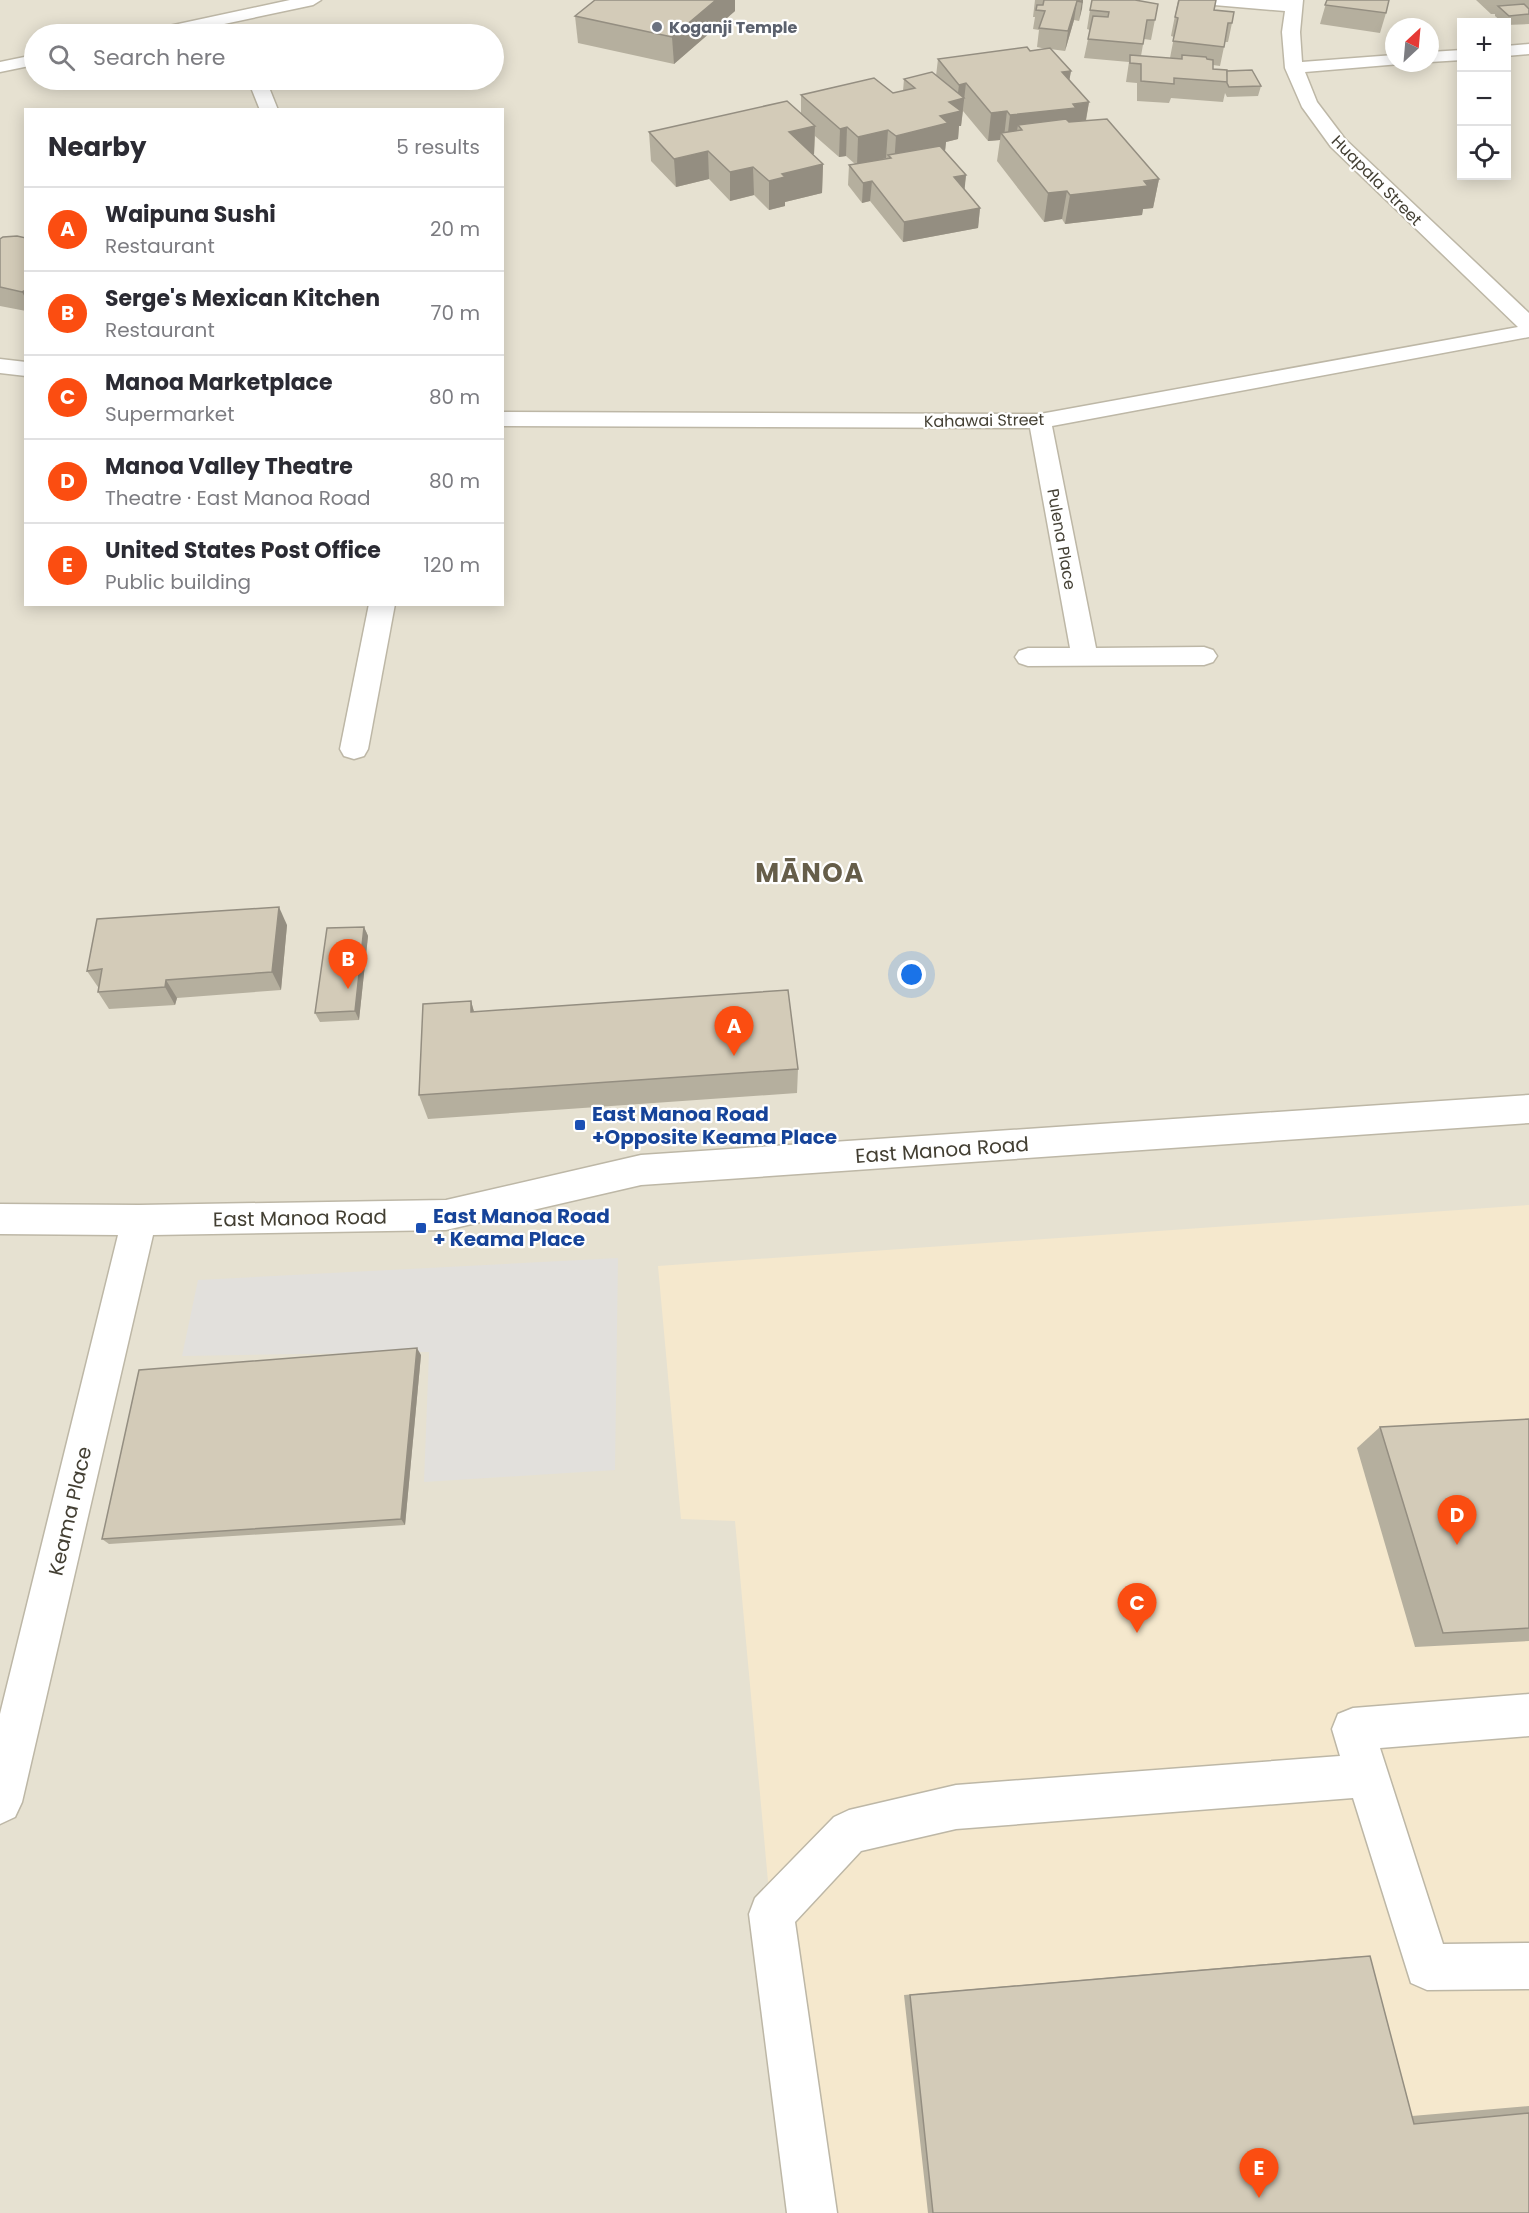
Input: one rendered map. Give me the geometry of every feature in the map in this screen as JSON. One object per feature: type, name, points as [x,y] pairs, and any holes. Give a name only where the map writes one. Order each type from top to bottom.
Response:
[{"type":"street","points":[[243,24],[313,0]]},
{"type":"street","points":[[1214,0],[1294,3]]},
{"type":"street","name":"Huapala Street","points":[[1294,3],[1294,68],[1308,103],[1338,143],[1529,325]]},
{"type":"street","points":[[1511,51],[1529,49]]},
{"type":"street","points":[[1439,56],[1457,55]]},
{"type":"street","points":[[1294,68],[1385,61]]},
{"type":"street","points":[[0,67],[24,62]]},
{"type":"street","points":[[260,90],[268,108]]},
{"type":"street","name":"Kahawai Street","points":[[504,419],[1040,421],[1529,331]]},
{"type":"street","points":[[0,366],[24,369]]},
{"type":"street","name":"Pulena Place","points":[[1040,421],[1084,657]]},
{"type":"street","points":[[354,749],[382,606]]},
{"type":"street","points":[[1028,657],[1204,656]]},
{"type":"street","name":"East Manoa Road","points":[[0,1219],[139,1220],[446,1215],[641,1170],[1529,1109]]},
{"type":"street","name":"Keama Place","points":[[0,1802],[139,1220]]},
{"type":"street","points":[[1529,1715],[1353,1729],[1427,1967],[1529,1966]]},
{"type":"street","points":[[812,2213],[771,1914],[849,1832],[956,1807],[1366,1776]]},
{"type":"shaded area","points":[[0,0],[1529,0],[1529,2213],[0,2213]]},
{"type":"shaded area","points":[[1529,1205],[1529,2213],[812,2213],[771,1914],[735,1521],[681,1519],[658,1266]]},
{"type":"shaded area","points":[[618,1258],[615,1470],[424,1482],[429,1352],[182,1356],[198,1280]]},
{"type":"building","points":[[595,0],[716,0],[672,37],[575,16]]},
{"type":"building","points":[[1044,0],[1082,0],[1082,2],[1077,1],[1068,31],[1039,28],[1045,11],[1036,10],[1037,5],[1043,5]]},
{"type":"building","points":[[1092,0],[1135,0],[1158,4],[1155,20],[1147,20],[1143,44],[1088,39],[1093,16],[1108,17],[1109,12],[1090,10]]},
{"type":"building","points":[[1179,0],[1216,0],[1214,10],[1234,12],[1232,23],[1228,23],[1224,47],[1173,41]]},
{"type":"building","points":[[1327,0],[1389,0],[1386,13],[1325,5]]},
{"type":"building","points":[[1524,4],[1529,9],[1529,14],[1509,16],[1498,6]]},
{"type":"building","points":[[1027,47],[1030,51],[1050,48],[1071,71],[1062,72],[1089,102],[1073,104],[1076,108],[1010,115],[1007,111],[991,113],[966,83],[959,85],[938,59]]},
{"type":"building","points":[[1130,55],[1182,59],[1182,55],[1206,57],[1213,60],[1213,69],[1227,70],[1228,82],[1174,78],[1174,84],[1141,81],[1141,64],[1130,63]]},
{"type":"building","points":[[1252,70],[1261,86],[1229,87],[1227,71]]},
{"type":"building","points":[[932,72],[964,98],[949,102],[961,111],[940,116],[948,123],[896,136],[888,130],[858,137],[847,127],[840,129],[801,95],[874,78],[893,93],[915,88],[904,79]]},
{"type":"building","points":[[787,101],[815,126],[789,132],[823,164],[782,174],[785,177],[769,181],[753,167],[730,172],[708,151],[674,159],[649,132]]},
{"type":"building","points":[[1066,119],[1069,122],[1107,119],[1159,179],[1144,181],[1148,186],[1070,195],[1067,191],[1048,193],[1001,133],[1022,130],[1018,125]]},
{"type":"building","points":[[940,146],[966,175],[954,177],[980,208],[904,222],[872,181],[863,183],[849,165],[891,158],[888,155]]},
{"type":"building","points":[[3,237],[24,238],[24,291],[22,292],[0,287],[0,239]]},
{"type":"building","points":[[279,907],[272,972],[166,980],[165,987],[98,992],[102,969],[87,971],[97,919]]},
{"type":"building","points":[[364,927],[355,1011],[315,1013],[327,928]]},
{"type":"building","points":[[788,990],[798,1069],[419,1095],[423,1004],[471,1001],[471,1012]]},
{"type":"building","points":[[417,1348],[401,1519],[102,1539],[139,1370]]},
{"type":"building","points":[[1529,1419],[1529,1628],[1443,1633],[1380,1427]]},
{"type":"building","points":[[1370,1956],[1414,2124],[1529,2113],[1529,2213],[933,2213],[910,1995]]},
{"type":"place","name":"Koganji Temple","points":[[657,27]]},
{"type":"place","name":"Serge's Mexican Kitchen","points":[[348,989]]},
{"type":"place","name":"Waipuna Sushi","points":[[734,1056]]},
{"type":"place","name":"East Manoa Road +Opposite Keama Place","points":[[580,1125]]},
{"type":"place","name":"East Manoa Road + Keama Place","points":[[421,1228]]},
{"type":"place","name":"Manoa Valley Theatre","points":[[1457,1545]]},
{"type":"place","name":"Manoa Marketplace","points":[[1137,1633]]},
{"type":"place","name":"United States Post Office","points":[[1259,2198]]},
{"type":"district","name":"MĀNOA","points":[[810,873]]}]
